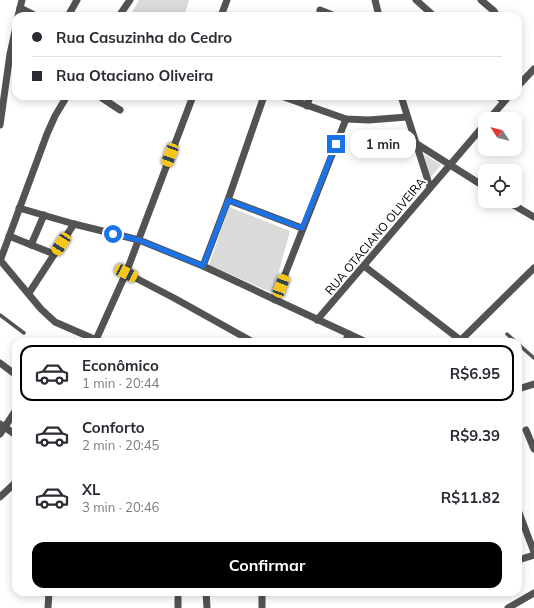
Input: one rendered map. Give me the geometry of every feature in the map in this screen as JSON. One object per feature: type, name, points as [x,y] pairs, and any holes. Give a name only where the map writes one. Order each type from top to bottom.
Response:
[{"type":"street","points":[[19,12],[22,0]]},
{"type":"street","points":[[70,12],[77,0]]},
{"type":"street","points":[[122,12],[130,0]]},
{"type":"street","points":[[222,12],[227,0]]},
{"type":"street","points":[[416,0],[430,12]]},
{"type":"street","points":[[481,0],[495,12]]},
{"type":"street","points":[[376,1],[378,12]]},
{"type":"street","points":[[20,8],[28,12]]},
{"type":"street","points":[[320,10],[325,12]]},
{"type":"street","points":[[0,125],[12,46]]},
{"type":"street","points":[[522,82],[534,68]]},
{"type":"street","points":[[65,100],[47,134],[0,261],[54,322],[91,338]]},
{"type":"street","points":[[105,100],[120,110]]},
{"type":"street","points":[[99,338],[139,240],[192,100]]},
{"type":"street","points":[[203,266],[228,200],[263,100]]},
{"type":"street","points":[[291,100],[346,119],[369,120],[407,117]]},
{"type":"street","points":[[307,106],[309,100]]},
{"type":"street","points":[[402,100],[430,187]]},
{"type":"street","points":[[495,112],[506,100]]},
{"type":"street","points":[[275,300],[346,119]]},
{"type":"street","name":"RUA OTACIANO OLIVEIRA","points":[[317,320],[478,132]]},
{"type":"street","points":[[417,144],[478,183]]},
{"type":"street","points":[[228,200],[302,228]]},
{"type":"street","points":[[19,208],[74,224],[139,240],[203,266],[358,338]]},
{"type":"street","points":[[519,208],[534,217]]},
{"type":"street","points":[[31,245],[44,215]]},
{"type":"street","points":[[29,293],[74,224]]},
{"type":"street","points":[[9,236],[54,254]]},
{"type":"street","points":[[364,266],[458,338]]},
{"type":"street","points":[[465,338],[534,268]]},
{"type":"street","points":[[126,273],[246,338]]},
{"type":"street","points":[[347,338],[349,334]]},
{"type":"street","points":[[0,363],[12,371]]},
{"type":"street","points":[[522,387],[534,384]]},
{"type":"street","points":[[0,434],[2,426],[12,415]]},
{"type":"street","points":[[2,426],[12,432]]},
{"type":"street","points":[[526,430],[534,450]]},
{"type":"street","points":[[2,493],[12,485]]},
{"type":"street","points":[[522,517],[528,527],[534,552]]},
{"type":"street","points":[[522,559],[534,555]]},
{"type":"street","points":[[508,608],[534,593]]},
{"type":"street","points":[[48,608],[49,596]]},
{"type":"street","points":[[206,596],[207,608]]},
{"type":"street","points":[[262,596],[262,608]]},
{"type":"street","points":[[178,598],[178,608]]},
{"type":"lane","points":[[0,315],[24,333]]},
{"type":"lane","points":[[507,334],[512,338]]},
{"type":"lane","points":[[522,348],[534,358]]},
{"type":"shaded area","points":[[139,0],[189,0],[185,12],[132,12]]},
{"type":"shaded area","points":[[424,154],[441,165],[430,178]]},
{"type":"shaded area","points":[[229,207],[290,231],[273,293],[209,265]]},
{"type":"route","points":[[113,234],[139,240],[203,266],[228,200],[302,228],[336,144]]}]
